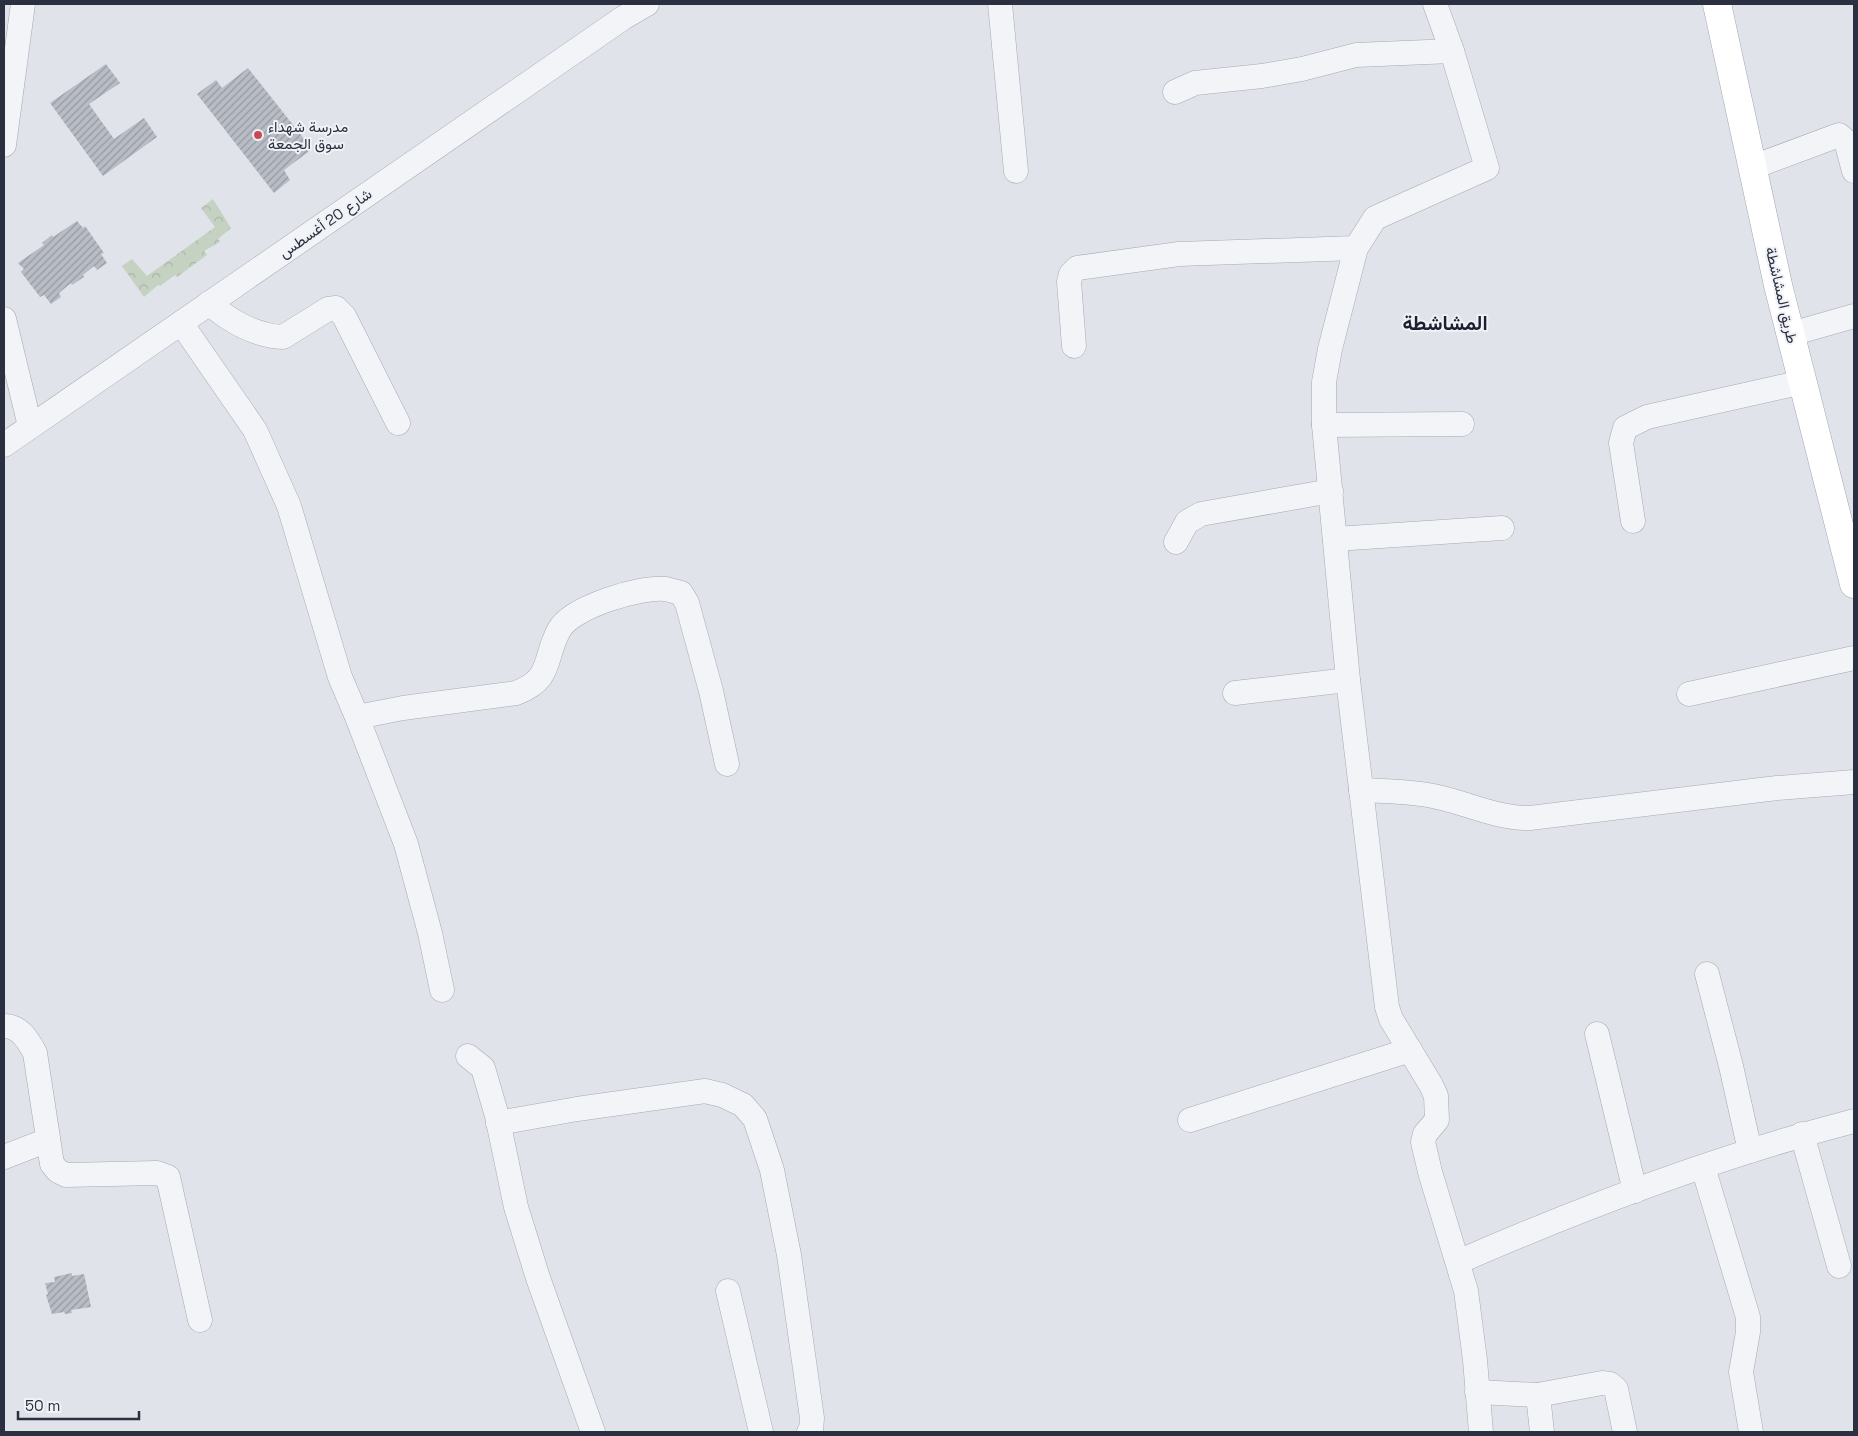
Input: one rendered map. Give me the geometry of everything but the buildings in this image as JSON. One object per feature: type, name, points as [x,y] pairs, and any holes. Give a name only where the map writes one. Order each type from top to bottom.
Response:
[{"type":"main road","name":"طريق المشاشطة","points":[[1716,4],[1791,334],[1854,584]]},
{"type":"street","points":[[4,145],[23,4]]},
{"type":"street","name":"شارع 20 أغسطس","points":[[4,444],[622,18],[647,4]]},
{"type":"street","points":[[1000,4],[1016,171]]},
{"type":"street","points":[[1435,4],[1452,51],[1487,168],[1375,218],[1356,248],[1330,349],[1324,382],[1324,425],[1348,680],[1387,1007],[1391,1019],[1436,1096],[1437,1120],[1424,1134],[1423,1142],[1430,1172],[1466,1291],[1481,1432]]},
{"type":"street","points":[[1175,92],[1195,83],[1294,71],[1356,55],[1452,51]]},
{"type":"street","points":[[1753,167],[1839,135],[1846,141],[1854,171]]},
{"type":"street","points":[[1074,346],[1069,282],[1071,274],[1077,268],[1179,254],[1356,248]]},
{"type":"street","points":[[209,303],[222,315],[256,332],[283,337],[328,309],[336,308],[344,316],[398,423]]},
{"type":"street","points":[[1791,334],[1854,316]]},
{"type":"street","points":[[4,319],[30,426]]},
{"type":"street","points":[[181,323],[255,430],[289,506],[340,677],[406,844],[430,933],[442,990]]},
{"type":"street","points":[[1632,521],[1621,443],[1625,428],[1647,417],[1803,382]]},
{"type":"street","points":[[1324,425],[1462,424]]},
{"type":"street","points":[[1176,542],[1187,522],[1201,514],[1331,491]]},
{"type":"street","points":[[1335,539],[1502,528]]},
{"type":"street","points":[[357,717],[403,708],[516,693],[527,689],[537,682],[545,670],[559,629],[576,613],[594,604],[619,596],[665,589],[681,593],[686,603],[711,691],[727,764]]},
{"type":"street","points":[[1689,694],[1854,658]]},
{"type":"street","points":[[1235,693],[1348,680]]},
{"type":"street","points":[[1361,790],[1404,792],[1434,796],[1511,817],[1530,818],[1777,788],[1854,782]]},
{"type":"street","points":[[1707,974],[1731,1066],[1750,1152]]},
{"type":"street","points":[[4,1026],[18,1030],[27,1039],[35,1053],[52,1164],[58,1171],[66,1175],[157,1173],[168,1178],[200,1320]]},
{"type":"street","points":[[1597,1034],[1636,1191]]},
{"type":"street","points":[[1190,1120],[1410,1050]]},
{"type":"street","points":[[468,1056],[483,1068],[498,1123],[516,1207],[535,1270],[594,1432]]},
{"type":"street","points":[[498,1123],[577,1109],[705,1091],[722,1095],[743,1105],[755,1119],[772,1170],[790,1255],[812,1418],[811,1431],[809,1432]]},
{"type":"street","points":[[1458,1262],[1540,1227],[1702,1167],[1802,1134],[1854,1121]]},
{"type":"street","points":[[1802,1134],[1838,1266]]},
{"type":"street","points":[[4,1158],[48,1140]]},
{"type":"street","points":[[1702,1167],[1748,1317],[1748,1332],[1741,1372],[1751,1432]]},
{"type":"street","points":[[728,1291],[761,1432]]},
{"type":"street","points":[[1478,1392],[1538,1395],[1602,1383],[1610,1384],[1616,1389],[1625,1432]]},
{"type":"street","points":[[1538,1395],[1542,1432]]},
{"type":"green space","points":[[213,199],[231,228],[218,239],[220,242],[204,251],[207,255],[177,277],[175,275],[160,286],[158,285],[144,297],[122,266],[132,259],[147,276],[215,227],[201,208]]},
{"type":"place","name":"مدرسة شهداء سوق الجمعة","points":[[258,135]]},
{"type":"district","name":"المشاشطة","points":[[1445,323]]}]
